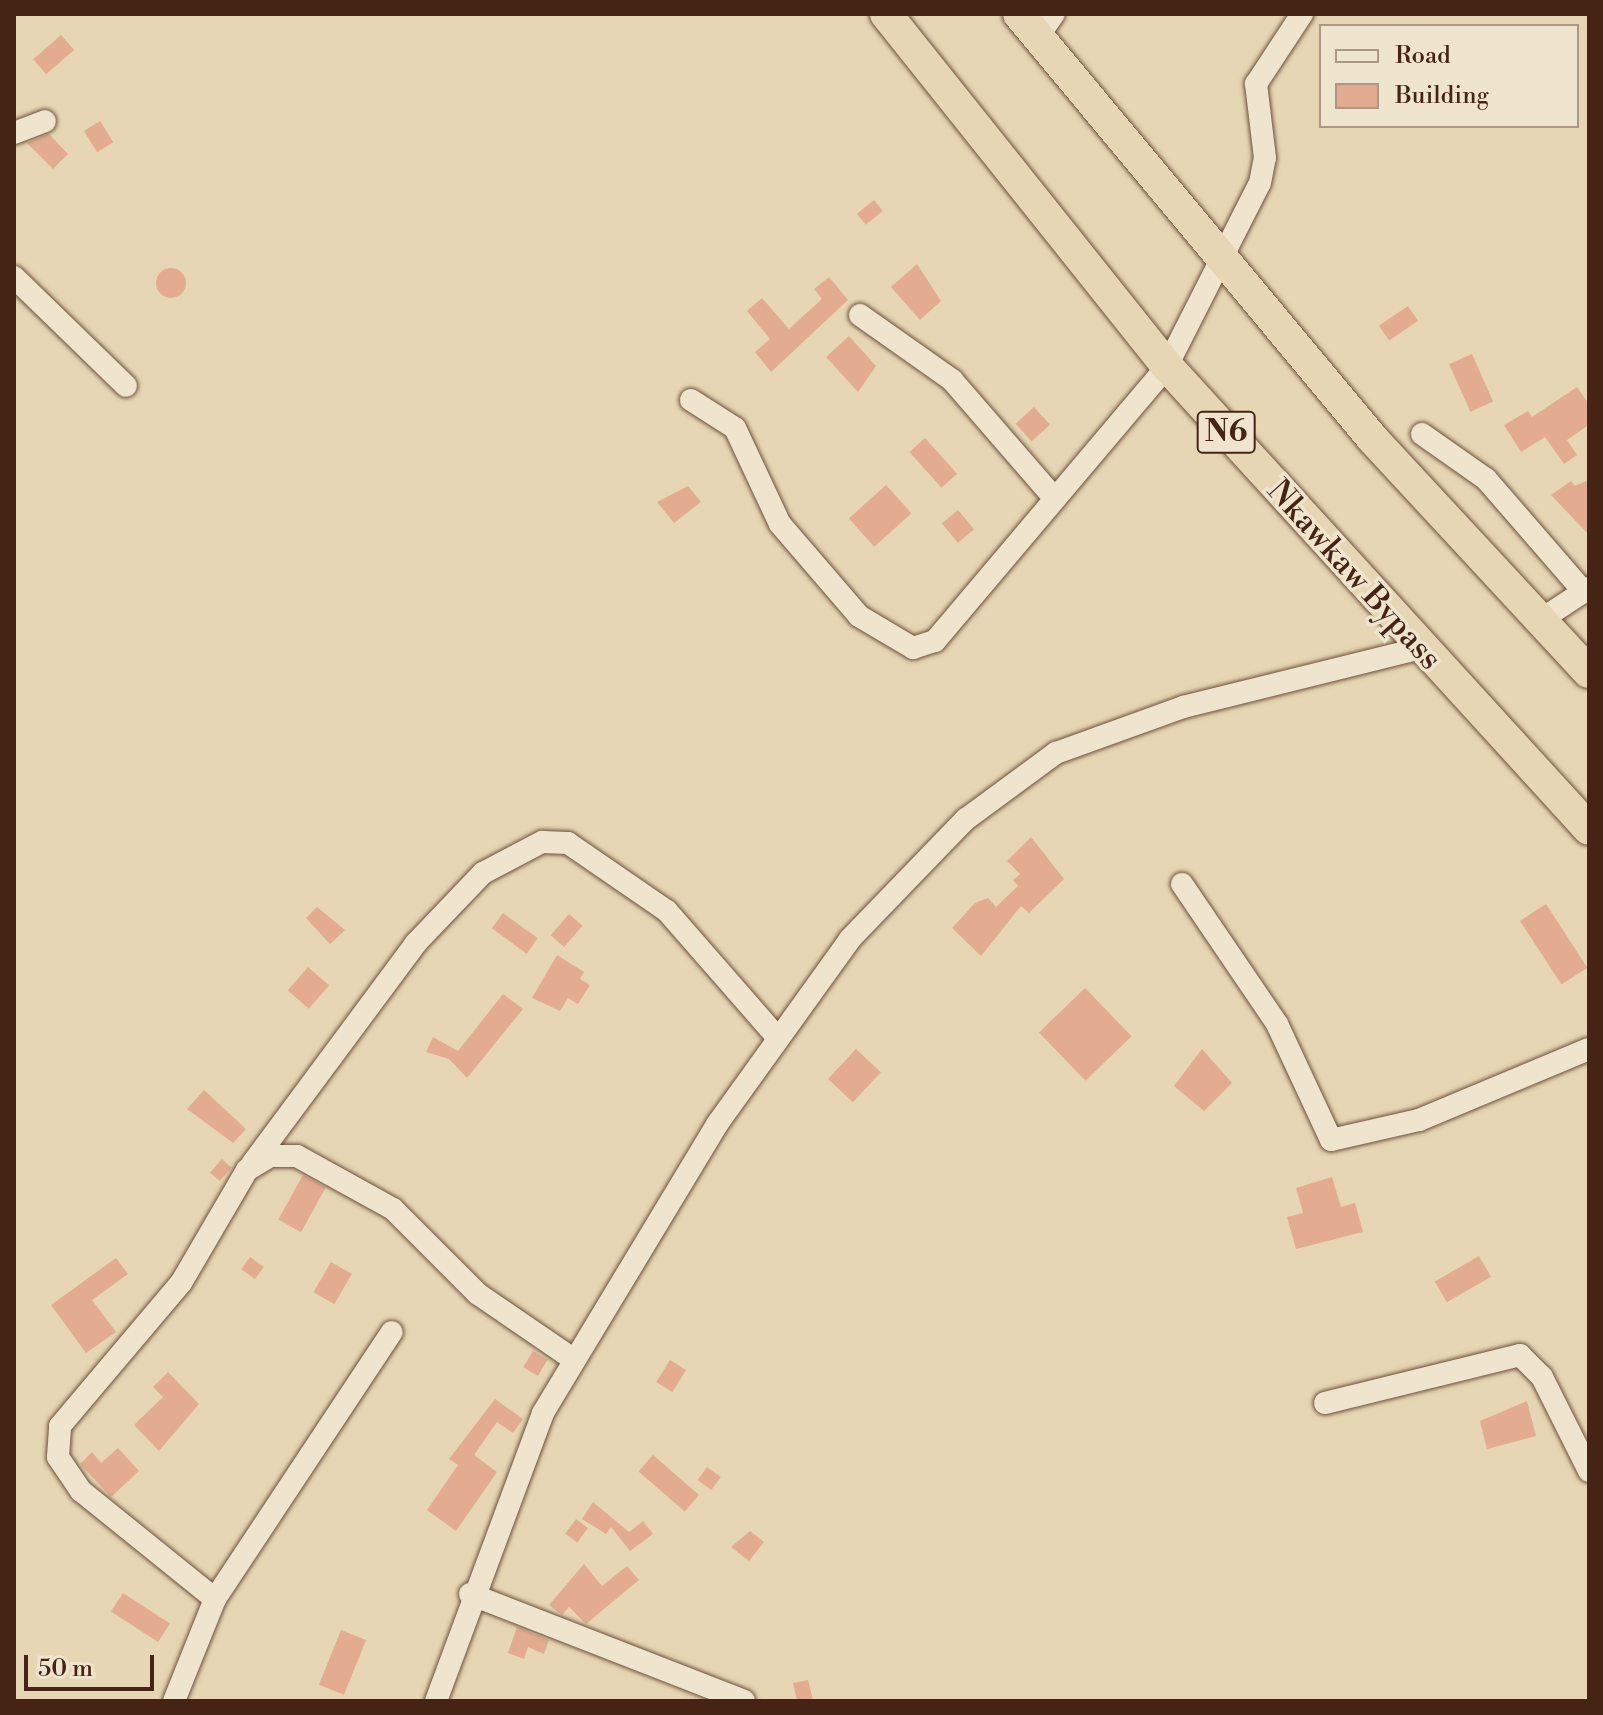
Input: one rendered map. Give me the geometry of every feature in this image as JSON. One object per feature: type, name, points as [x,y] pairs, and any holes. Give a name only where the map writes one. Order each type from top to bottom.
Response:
[{"type":"highway","name":"Nkawkaw Bypass","points":[[886,14],[1167,366],[1418,649],[1589,829]]},
{"type":"highway","points":[[1036,22],[1219,254],[1539,621],[1589,672]]},
{"type":"street","points":[[691,400],[735,428],[780,524],[859,616],[913,648],[935,641],[1167,366],[1219,254],[1260,183],[1261,68],[1302,14]]},
{"type":"street","points":[[14,133],[45,121]]},
{"type":"street","points":[[14,277],[126,386]]},
{"type":"street","points":[[860,315],[952,380],[1055,499]]},
{"type":"street","points":[[1422,434],[1486,479],[1586,590],[1539,621]]},
{"type":"street","points":[[443,1699],[470,1594],[537,1426],[573,1359],[776,1036],[850,939],[966,819],[1056,753],[1183,707],[1418,649]]},
{"type":"street","points":[[215,1599],[81,1491],[58,1457],[60,1426],[181,1283],[247,1170],[416,943],[483,873],[542,842],[568,843],[667,911],[776,1036]]},
{"type":"street","points":[[1182,884],[1277,1024],[1331,1140],[1419,1120],[1589,1049]]},
{"type":"street","points":[[247,1170],[270,1156],[297,1156],[393,1209],[478,1294],[573,1359]]},
{"type":"street","points":[[174,1701],[215,1599],[392,1332]]},
{"type":"street","points":[[1325,1403],[1520,1355],[1542,1377],[1589,1471]]},
{"type":"street","points":[[470,1594],[744,1701]]},
{"type":"building","points":[[61,35],[74,50],[46,74],[33,59]]},
{"type":"building","points":[[100,121],[113,142],[97,152],[84,131]]},
{"type":"building","points":[[49,134],[68,154],[53,169],[27,143]]},
{"type":"building","points":[[874,200],[883,211],[866,225],[857,214]]},
{"type":"building","points":[[917,264],[941,301],[920,320],[891,287]]},
{"type":"building","points":[[171,268],[177,269],[185,277],[185,289],[177,297],[171,298],[165,297],[157,289],[156,283],[157,277],[165,269]]},
{"type":"building","points":[[829,277],[848,300],[771,372],[755,352],[770,339],[747,311],[762,298],[789,329],[822,299],[814,289]]},
{"type":"building","points":[[1408,306],[1418,321],[1389,340],[1379,326]]},
{"type":"building","points":[[849,336],[876,366],[858,392],[826,357]]},
{"type":"building","points":[[1472,354],[1493,402],[1470,412],[1449,364]]},
{"type":"building","points":[[1577,387],[1589,404],[1587,426],[1567,440],[1577,455],[1564,464],[1545,437],[1521,452],[1504,425],[1528,411],[1532,417]]},
{"type":"building","points":[[1034,407],[1050,425],[1031,442],[1015,424]]},
{"type":"building","points":[[925,438],[957,474],[942,488],[909,452]]},
{"type":"building","points":[[1589,480],[1589,535],[1551,495],[1571,481],[1575,486]]},
{"type":"building","points":[[886,485],[911,513],[874,547],[849,518]]},
{"type":"building","points":[[688,486],[701,502],[674,523],[657,502]]},
{"type":"building","points":[[958,510],[974,529],[958,543],[942,523]]},
{"type":"building","points":[[1031,837],[1064,879],[1029,913],[1021,906],[981,956],[952,928],[975,903],[988,898],[996,907],[1018,886],[1013,880],[1020,874],[1007,861]]},
{"type":"building","points":[[1546,904],[1587,968],[1561,985],[1520,921]]},
{"type":"building","points":[[317,907],[345,930],[330,944],[306,918]]},
{"type":"building","points":[[503,913],[538,938],[527,954],[492,928]]},
{"type":"building","points":[[569,914],[583,926],[564,947],[551,935]]},
{"type":"building","points":[[557,955],[584,972],[580,979],[590,985],[578,1004],[568,998],[560,1011],[532,998]]},
{"type":"building","points":[[308,967],[329,985],[309,1009],[288,990]]},
{"type":"building","points":[[1085,988],[1132,1036],[1086,1081],[1039,1032]]},
{"type":"building","points":[[503,994],[523,1009],[467,1078],[449,1059],[426,1052],[433,1037],[458,1051]]},
{"type":"building","points":[[856,1049],[881,1072],[853,1102],[828,1079]]},
{"type":"building","points":[[1202,1049],[1232,1083],[1204,1111],[1174,1086]]},
{"type":"building","points":[[204,1090],[246,1129],[233,1143],[187,1109]]},
{"type":"building","points":[[222,1159],[232,1168],[220,1181],[210,1172]]},
{"type":"building","points":[[303,1175],[326,1188],[301,1232],[278,1220]]},
{"type":"building","points":[[1332,1177],[1341,1207],[1355,1203],[1363,1232],[1296,1249],[1287,1217],[1303,1213],[1296,1188]]},
{"type":"building","points":[[1479,1256],[1491,1277],[1447,1302],[1435,1282]]},
{"type":"building","points":[[250,1257],[264,1267],[255,1279],[241,1269]]},
{"type":"building","points":[[116,1258],[128,1274],[92,1300],[116,1332],[86,1353],[51,1305]]},
{"type":"building","points":[[331,1262],[352,1274],[334,1304],[313,1292]]},
{"type":"building","points":[[533,1351],[548,1360],[538,1376],[523,1367]]},
{"type":"building","points":[[670,1360],[686,1370],[672,1392],[656,1382]]},
{"type":"building","points":[[168,1372],[199,1404],[159,1451],[134,1425],[163,1397],[153,1387]]},
{"type":"building","points":[[495,1399],[523,1419],[513,1433],[497,1422],[474,1455],[497,1472],[456,1531],[427,1510],[458,1465],[449,1459]]},
{"type":"building","points":[[1527,1401],[1536,1436],[1487,1449],[1480,1421]]},
{"type":"building","points":[[118,1448],[139,1471],[111,1497],[80,1464],[92,1452],[101,1463]]},
{"type":"building","points":[[653,1455],[699,1495],[685,1512],[639,1472]]},
{"type":"building","points":[[707,1467],[721,1477],[711,1490],[698,1480]]},
{"type":"building","points":[[593,1502],[629,1532],[643,1521],[653,1534],[630,1551],[611,1527],[606,1534],[582,1519]]},
{"type":"building","points":[[576,1519],[588,1528],[577,1542],[565,1533]]},
{"type":"building","points":[[750,1531],[764,1542],[749,1561],[731,1547]]},
{"type":"building","points":[[584,1564],[602,1586],[627,1566],[639,1580],[586,1624],[569,1607],[562,1615],[549,1605]]},
{"type":"building","points":[[123,1593],[170,1623],[158,1642],[111,1611]]},
{"type":"building","points":[[517,1627],[549,1640],[544,1654],[528,1647],[524,1659],[508,1653]]},
{"type":"building","points":[[341,1630],[366,1640],[344,1695],[319,1685]]},
{"type":"building","points":[[808,1680],[813,1701],[797,1701],[793,1683]]}]
